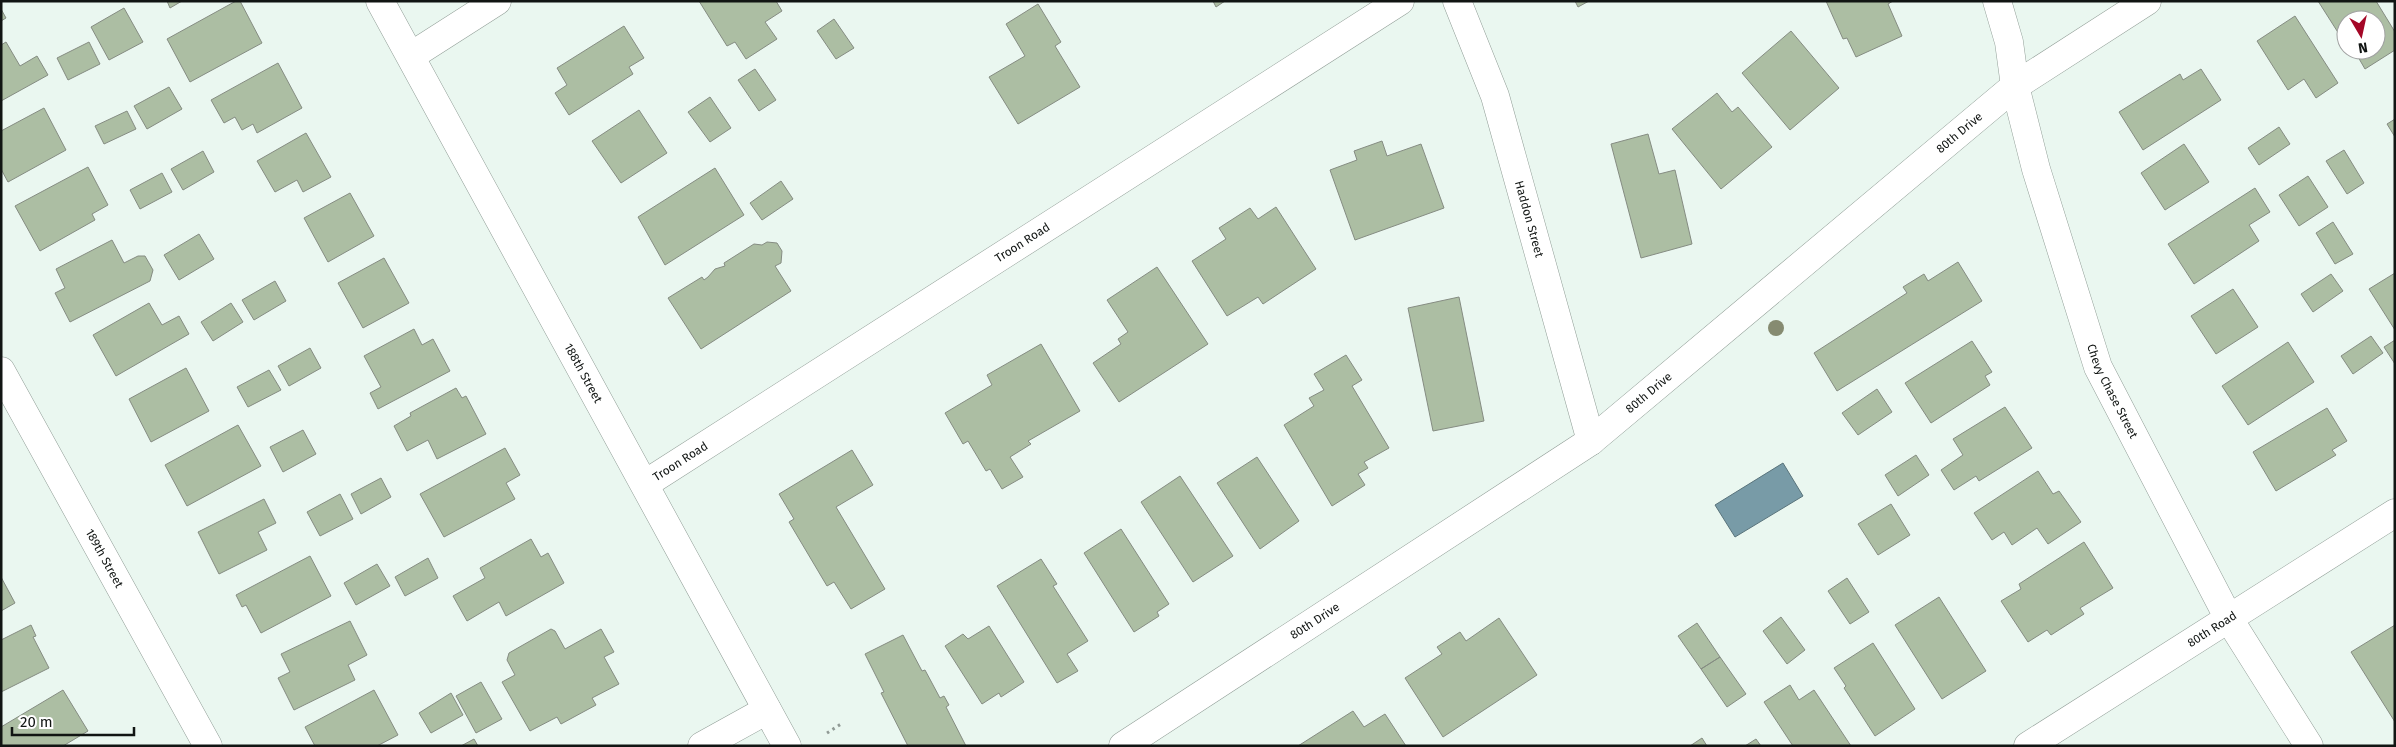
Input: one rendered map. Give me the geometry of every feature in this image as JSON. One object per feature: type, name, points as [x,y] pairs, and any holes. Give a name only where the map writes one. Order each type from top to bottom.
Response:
[{"type":"street","name":"188th Street","points":[[380,1],[787,746]]},
{"type":"street","points":[[411,56],[497,1]]},
{"type":"street","name":"Troon Road","points":[[645,484],[1400,1]]},
{"type":"street","name":"Haddon Street","points":[[1457,1],[1495,96],[1591,441]]},
{"type":"street","name":"Chevy Chase Street","points":[[1997,1],[2009,42],[2015,86],[2036,169],[2098,367],[2229,618],[2309,746]]},
{"type":"street","name":"80th Drive","points":[[1123,746],[1591,441],[2015,86],[2147,1]]},
{"type":"street","name":"189th Street","points":[[1,371],[208,746]]},
{"type":"street","name":"80th Road","points":[[2028,746],[2395,513]]},
{"type":"street","points":[[702,746],[767,710]]},
{"type":"path","points":[[828,733],[841,724]]},
{"type":"water","points":[[1783,463],[1803,496],[1735,537],[1715,505]]},
{"type":"building","points":[[167,1],[182,1],[170,8]]},
{"type":"building","points":[[236,1],[240,1],[262,43],[190,82],[167,39]]},
{"type":"building","points":[[699,1],[776,1],[782,11],[765,22],[777,39],[746,59],[735,42],[727,46]]},
{"type":"building","points":[[1213,1],[1225,1],[1216,7]]},
{"type":"building","points":[[1575,1],[1589,1],[1578,7]]},
{"type":"building","points":[[1826,1],[1893,1],[1888,4],[1902,36],[1856,57],[1847,38],[1843,39]]},
{"type":"building","points":[[2318,1],[2376,1],[2382,10],[2336,10],[2336,29]]},
{"type":"building","points":[[1038,4],[1061,42],[1055,46],[1080,87],[1018,124],[989,77],[1025,56],[1006,24]]},
{"type":"building","points":[[124,8],[143,42],[109,60],[91,27]]},
{"type":"building","points":[[1,9],[6,18],[1,21]]},
{"type":"building","points":[[2295,16],[2338,83],[2316,98],[2304,79],[2288,90],[2257,41]]},
{"type":"building","points":[[2386,17],[2395,32],[2395,50],[2386,56]]},
{"type":"building","points":[[834,19],[854,48],[836,59],[817,31]]},
{"type":"building","points":[[624,26],[644,58],[629,67],[633,74],[569,115],[555,93],[567,85],[557,68]]},
{"type":"building","points":[[1791,31],[1839,88],[1790,130],[1742,73]]},
{"type":"building","points":[[6,42],[20,66],[37,56],[48,75],[1,101],[1,45]]},
{"type":"building","points":[[89,42],[100,64],[68,80],[57,58]]},
{"type":"building","points":[[2360,60],[2379,60],[2365,69]]},
{"type":"building","points":[[278,63],[302,108],[257,133],[253,124],[242,130],[235,117],[224,123],[211,100]]},
{"type":"building","points":[[755,69],[776,100],[759,111],[738,80]]},
{"type":"building","points":[[2201,69],[2221,100],[2143,150],[2119,112],[2180,74],[2183,80]]},
{"type":"building","points":[[169,87],[182,109],[147,129],[134,106]]},
{"type":"building","points":[[1717,93],[1732,112],[1738,107],[1772,147],[1721,189],[1672,129]]},
{"type":"building","points":[[710,97],[731,128],[710,142],[688,112]]},
{"type":"building","points":[[44,108],[66,150],[8,182],[1,169],[1,131]]},
{"type":"building","points":[[639,110],[667,153],[621,183],[592,141]]},
{"type":"building","points":[[127,111],[136,129],[104,144],[95,126]]},
{"type":"building","points":[[2395,119],[2395,137],[2387,124]]},
{"type":"building","points":[[2279,127],[2290,144],[2259,165],[2248,148]]},
{"type":"building","points":[[306,133],[331,177],[303,192],[297,180],[275,192],[257,161]]},
{"type":"building","points":[[1648,134],[1659,174],[1675,170],[1692,244],[1641,258],[1611,144]]},
{"type":"building","points":[[1382,141],[1387,156],[1421,144],[1444,208],[1355,240],[1330,170],[1357,160],[1354,151]]},
{"type":"building","points":[[2184,144],[2209,182],[2165,210],[2141,173]]},
{"type":"building","points":[[2344,150],[2364,183],[2347,194],[2326,161]]},
{"type":"building","points":[[203,151],[214,172],[183,190],[171,169]]},
{"type":"building","points":[[88,167],[108,205],[92,214],[95,220],[40,251],[15,206]]},
{"type":"building","points":[[715,168],[744,215],[665,265],[638,217]]},
{"type":"building","points":[[162,173],[172,192],[140,209],[130,190]]},
{"type":"building","points":[[2308,176],[2328,207],[2299,226],[2279,195]]},
{"type":"building","points":[[781,181],[793,199],[762,220],[750,203]]},
{"type":"building","points":[[2255,188],[2270,212],[2249,225],[2259,241],[2194,284],[2168,244]]},
{"type":"building","points":[[350,193],[374,236],[328,262],[304,218]]},
{"type":"building","points":[[1276,207],[1316,269],[1263,304],[1258,297],[1227,316],[1192,261],[1226,239],[1219,228],[1250,208],[1258,219]]},
{"type":"building","points":[[2333,222],[2353,254],[2335,264],[2316,233]]},
{"type":"building","points":[[199,234],[214,259],[179,280],[164,255]]},
{"type":"building","points":[[112,240],[124,263],[138,256],[145,256],[153,270],[150,281],[70,322],[55,293],[65,288],[56,269]]},
{"type":"building","points":[[767,242],[777,243],[782,251],[781,263],[775,266],[791,291],[701,349],[668,298],[702,277],[704,280],[715,269],[725,266],[724,263],[754,244],[762,245]]},
{"type":"building","points":[[384,258],[409,303],[363,328],[338,283]]},
{"type":"building","points":[[1958,262],[1982,301],[1837,391],[1814,353],[1907,293],[1903,287],[1924,274],[1928,281]]},
{"type":"building","points":[[1157,267],[1208,344],[1119,402],[1093,363],[1121,344],[1118,339],[1128,332],[1107,300]]},
{"type":"building","points":[[2395,273],[2395,330],[2369,289]]},
{"type":"building","points":[[2331,274],[2343,291],[2313,312],[2301,294]]},
{"type":"building","points":[[275,281],[286,301],[254,320],[242,300]]},
{"type":"building","points":[[2233,289],[2258,327],[2216,354],[2191,316]]},
{"type":"building","points":[[1459,297],[1484,421],[1433,431],[1408,308]]},
{"type":"building","points":[[149,303],[162,325],[179,316],[189,334],[116,376],[93,335]]},
{"type":"building","points":[[231,303],[243,322],[213,341],[201,322]]},
{"type":"building","points":[[414,329],[422,345],[433,339],[450,371],[378,409],[370,393],[381,387],[364,356]]},
{"type":"building","points":[[2371,336],[2383,353],[2353,374],[2341,356]]},
{"type":"building","points":[[2395,340],[2395,364],[2384,347]]},
{"type":"building","points":[[1972,341],[1992,372],[1985,376],[1990,385],[1931,423],[1905,383]]},
{"type":"building","points":[[2288,342],[2314,382],[2248,425],[2222,386]]},
{"type":"building","points":[[1041,344],[1080,411],[1028,441],[1031,444],[1010,457],[1023,477],[1002,489],[990,469],[986,471],[968,441],[963,444],[945,413],[992,385],[987,375]]},
{"type":"building","points":[[310,348],[321,368],[289,386],[278,366]]},
{"type":"building","points":[[1346,355],[1362,380],[1352,386],[1389,448],[1364,462],[1368,468],[1358,474],[1365,485],[1332,506],[1284,425],[1314,406],[1309,398],[1324,390],[1314,374]]},
{"type":"building","points":[[186,368],[209,411],[151,442],[129,399]]},
{"type":"building","points":[[269,370],[281,390],[248,407],[237,387]]},
{"type":"building","points":[[456,388],[462,398],[466,396],[486,434],[437,459],[428,440],[407,451],[394,426],[411,416],[410,413]]},
{"type":"building","points":[[1877,389],[1892,412],[1858,435],[1842,413]]},
{"type":"building","points":[[2005,407],[2032,448],[1979,481],[1976,476],[1954,490],[1941,470],[1963,455],[1953,439]]},
{"type":"building","points":[[2327,408],[2347,441],[2332,450],[2336,455],[2276,491],[2253,452]]},
{"type":"building","points":[[238,425],[261,466],[187,506],[165,465]]},
{"type":"building","points":[[303,430],[316,454],[283,472],[270,447]]},
{"type":"building","points":[[505,448],[520,475],[506,483],[515,499],[444,537],[420,494]]},
{"type":"building","points":[[852,450],[873,485],[836,507],[885,589],[851,609],[834,582],[827,586],[789,522],[794,519],[779,494]]},
{"type":"building","points":[[1916,455],[1929,475],[1898,496],[1885,475]]},
{"type":"building","points":[[1257,457],[1299,521],[1260,549],[1217,483]]},
{"type":"building","points":[[2038,471],[2053,494],[2059,491],[2081,522],[2048,544],[2037,528],[2012,545],[2004,532],[1992,540],[1974,513]]},
{"type":"building","points":[[1180,476],[1233,556],[1193,582],[1141,502]]},
{"type":"building","points":[[381,478],[391,497],[361,514],[351,494]]},
{"type":"building","points":[[340,494],[353,519],[320,536],[307,512]]},
{"type":"building","points":[[264,499],[276,523],[258,532],[267,550],[219,574],[198,532]]},
{"type":"building","points":[[1891,504],[1910,535],[1878,555],[1858,524]]},
{"type":"building","points":[[1121,529],[1169,604],[1157,612],[1159,616],[1134,632],[1084,553]]},
{"type":"building","points":[[531,539],[541,557],[548,553],[564,583],[506,616],[499,602],[467,621],[453,596],[485,578],[480,568]]},
{"type":"building","points":[[2084,542],[2113,588],[2080,608],[2084,614],[2051,635],[2047,630],[2028,642],[2001,601],[2021,589],[2019,584]]},
{"type":"building","points":[[310,556],[331,596],[261,633],[246,605],[242,607],[236,595]]},
{"type":"building","points":[[428,558],[438,578],[405,596],[395,577]]},
{"type":"building","points":[[1041,559],[1057,584],[1053,586],[1088,641],[1067,654],[1078,671],[1057,683],[997,586]]},
{"type":"building","points":[[377,564],[390,586],[356,605],[344,583]]},
{"type":"building","points":[[1,577],[15,603],[1,611]]},
{"type":"building","points":[[1847,578],[1869,612],[1850,624],[1828,591]]},
{"type":"building","points":[[1939,597],[1986,671],[1942,699],[1895,625]]},
{"type":"building","points":[[1781,617],[1805,650],[1787,664],[1763,631]]},
{"type":"building","points":[[1499,618],[1537,675],[1443,737],[1405,678],[1442,654],[1437,647],[1460,632],[1466,641]]},
{"type":"building","points":[[350,621],[367,655],[348,665],[355,680],[294,710],[278,678],[290,672],[281,654]]},
{"type":"building","points":[[1697,623],[1720,657],[1701,669],[1678,636]]},
{"type":"building","points":[[31,625],[36,636],[33,637],[49,668],[1,692],[1,640]]},
{"type":"building","points":[[2395,625],[2395,722],[2351,652]]},
{"type":"building","points":[[989,626],[1024,682],[1001,697],[999,693],[982,704],[945,646],[963,634],[968,639]]},
{"type":"building","points":[[551,629],[555,631],[565,649],[601,629],[614,652],[604,657],[619,684],[592,698],[596,705],[561,724],[557,717],[530,731],[502,682],[515,675],[507,660],[509,653]]},
{"type":"building","points":[[903,635],[922,671],[925,670],[940,698],[944,696],[949,705],[946,707],[966,746],[908,746],[881,693],[884,692],[865,654]]},
{"type":"building","points":[[1873,643],[1915,709],[1875,736],[1844,688],[1846,686],[1834,668]]},
{"type":"building","points":[[1720,657],[1746,694],[1727,707],[1701,669]]},
{"type":"building","points":[[481,682],[502,719],[476,733],[456,696]]},
{"type":"building","points":[[1790,685],[1799,700],[1814,690],[1851,746],[1793,746],[1764,702]]},
{"type":"building","points":[[63,690],[88,731],[63,746],[1,746],[1,727]]},
{"type":"building","points":[[374,690],[398,735],[377,746],[315,746],[305,727]]},
{"type":"building","points":[[451,693],[463,715],[431,733],[419,713]]},
{"type":"building","points":[[1353,711],[1364,727],[1385,714],[1406,746],[1298,746]]},
{"type":"building","points":[[1702,738],[1707,746],[1690,746]]},
{"type":"building","points":[[474,739],[478,746],[461,746]]},
{"type":"building","points":[[1756,739],[1761,746],[1745,746]]}]
